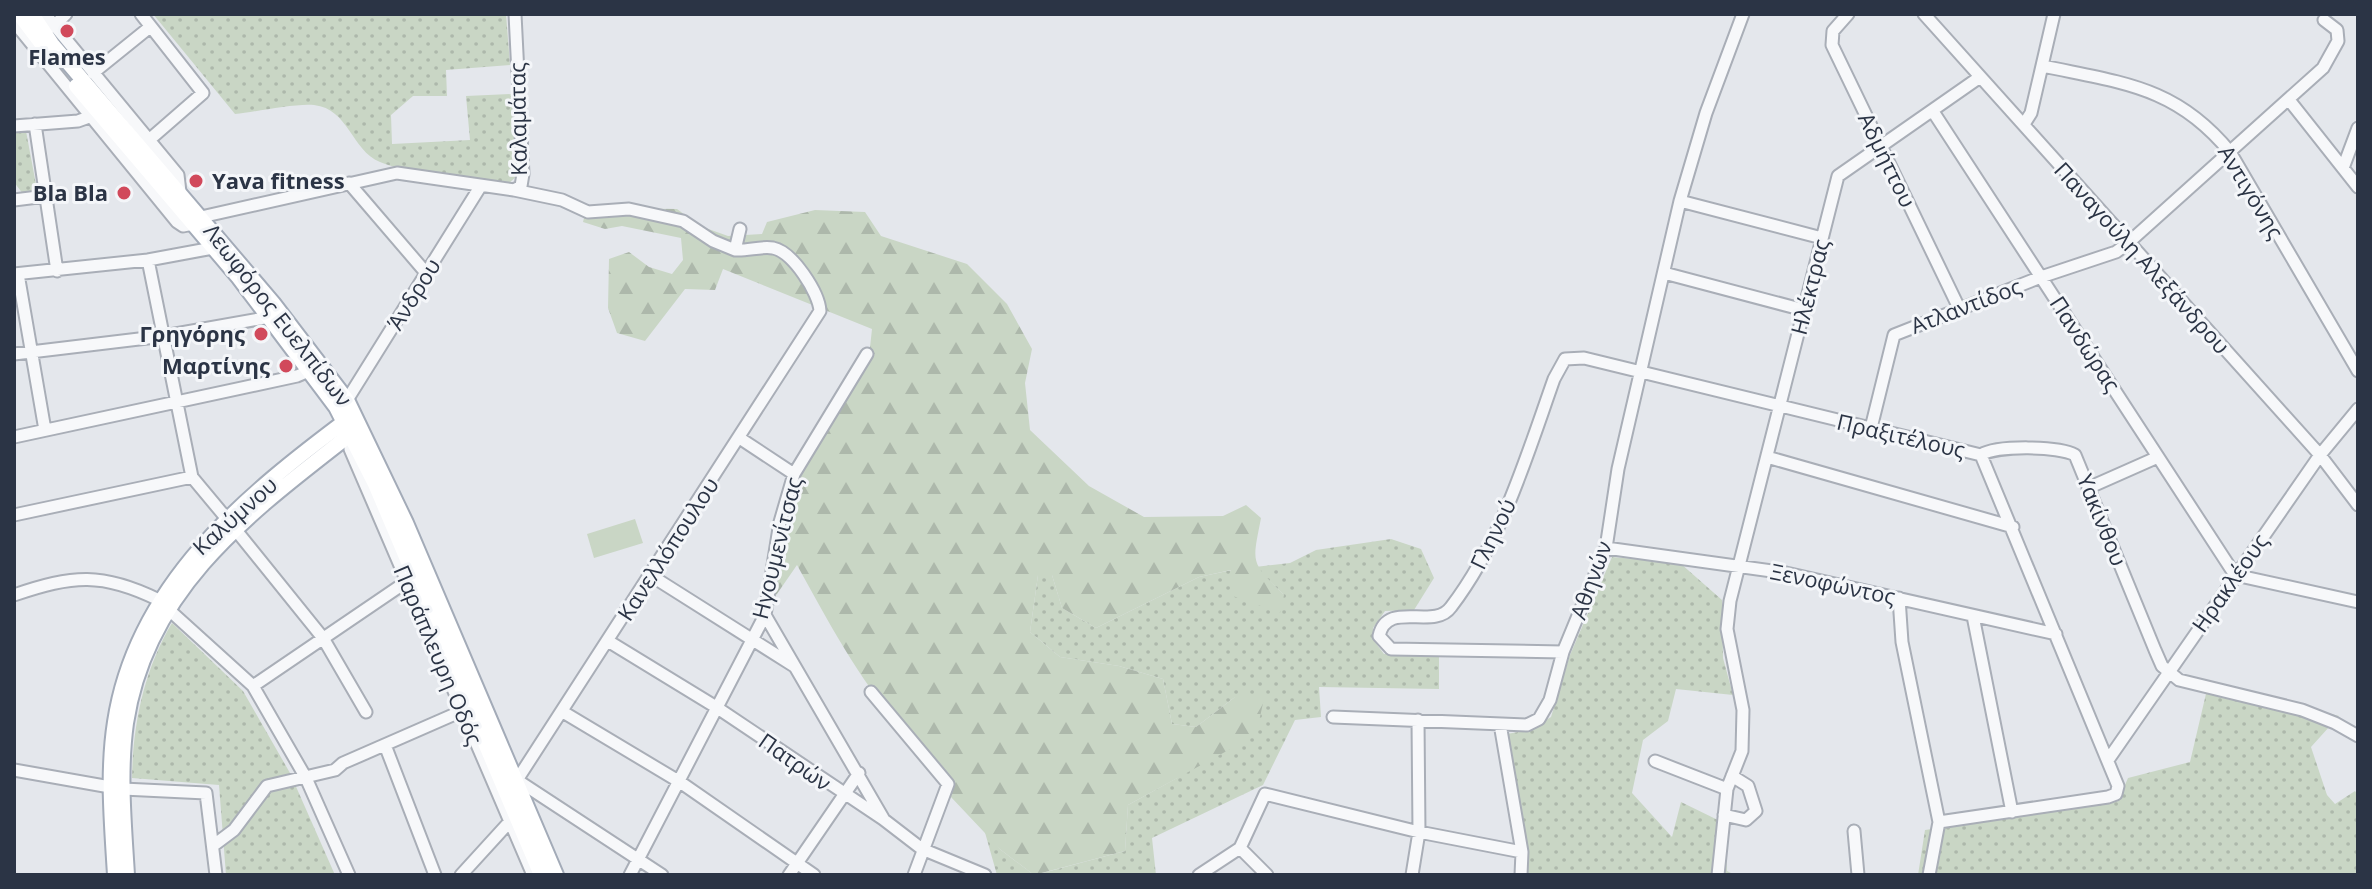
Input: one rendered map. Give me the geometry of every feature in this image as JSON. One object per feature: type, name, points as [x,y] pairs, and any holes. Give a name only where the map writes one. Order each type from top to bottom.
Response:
[{"type":"main road","name":"Λεωφόρος Ευελπίδων","points":[[19,14],[42,53],[197,220],[347,400],[353,424],[513,818],[541,875]]},
{"type":"main road","name":"Λεωφόρος Ευελπίδων","points":[[32,14],[52,44],[180,192],[213,248],[353,424],[517,780],[556,875]]},
{"type":"main road","name":"Καλύμνου","points":[[115,875],[115,723],[130,661],[190,556],[353,424]]},
{"type":"main road","name":"Καλύμνου","points":[[116,788],[127,875]]},
{"type":"street","points":[[45,14],[178,175],[180,192]]},
{"type":"street","points":[[53,27],[66,14]]},
{"type":"street","points":[[141,14],[203,93],[149,140]]},
{"type":"street","name":"Καλαμάτας","points":[[197,220],[397,173],[480,187],[514,190],[521,186],[523,174],[515,14]]},
{"type":"street","name":"Αθηνών","points":[[1500,724],[1527,725],[1539,719],[1550,700],[1563,652],[1606,548],[1618,469],[1680,201],[1706,113],[1743,14]]},
{"type":"street","name":"Αδμήττου","points":[[1848,14],[1833,31],[1830,41],[1959,308]]},
{"type":"street","name":"Παναγούλη Αλεξάνδρου","points":[[1924,14],[2127,244],[2320,455],[2358,505]]},
{"type":"street","points":[[2024,124],[2031,113],[2054,14]]},
{"type":"street","name":"Ατλαντίδος","points":[[1871,428],[1894,335],[2041,277],[2116,252],[2127,244],[2323,68],[2333,53],[2337,30],[2324,20]]},
{"type":"street","points":[[14,22],[177,222],[183,226],[197,220]]},
{"type":"street","points":[[93,73],[150,27]]},
{"type":"street","name":"Αντιγόνης","points":[[2043,66],[2163,96],[2192,112],[2230,152],[2358,371]]},
{"type":"street","name":"Ηλέκτρας","points":[[1718,875],[1727,789],[1742,751],[1743,710],[1727,629],[1730,601],[1840,173],[1934,113],[1980,77]]},
{"type":"street","points":[[2289,100],[2358,187]]},
{"type":"street","name":"Πανδώρας","points":[[1934,113],[2235,575]]},
{"type":"street","points":[[14,126],[89,117]]},
{"type":"street","points":[[35,124],[57,271]]},
{"type":"street","points":[[2343,168],[2358,128]]},
{"type":"street","points":[[349,183],[427,274]]},
{"type":"street","name":"Άνδρου","points":[[347,400],[480,187]]},
{"type":"street","points":[[514,190],[562,200],[588,212],[629,209],[683,221],[713,241],[735,250],[740,229]]},
{"type":"street","points":[[14,200],[46,196]]},
{"type":"street","points":[[1680,201],[1822,238]]},
{"type":"street","points":[[45,430],[16,274],[148,260],[213,248]]},
{"type":"street","name":"Κανελλόπουλου","points":[[517,780],[818,317],[820,308],[816,293],[783,252],[775,248],[735,250]]},
{"type":"street","points":[[148,260],[192,477],[323,638],[366,712]]},
{"type":"street","points":[[1664,273],[1804,310]]},
{"type":"street","points":[[14,354],[164,336],[270,317]]},
{"type":"street","name":"Ηγουμενίτσας","points":[[630,875],[765,615],[783,508],[794,474],[867,354]]},
{"type":"street","name":"Πραξιτέλους","points":[[1565,359],[1584,358],[1981,455],[2118,786],[2116,794],[2012,812]]},
{"type":"street","name":"Γληνού","points":[[1563,652],[1391,649],[1379,636],[1385,625],[1400,616],[1441,615],[1449,611],[1471,579],[1502,521],[1554,379],[1565,359]]},
{"type":"street","points":[[14,437],[297,376],[311,370]]},
{"type":"street","name":"Ηρακλέους","points":[[2108,760],[2320,455],[2358,409]]},
{"type":"street","name":"Παράπλευρη Οδός","points":[[353,424],[350,449],[462,711],[513,818],[533,875]]},
{"type":"street","points":[[741,439],[794,474]]},
{"type":"street","name":"Υακίνθου","points":[[1981,455],[1994,449],[2068,451],[2077,459],[2155,650],[2168,673]]},
{"type":"street","points":[[1767,457],[2013,527]]},
{"type":"street","points":[[2088,488],[2158,457]]},
{"type":"street","points":[[14,515],[192,477]]},
{"type":"street","name":"Ξενοφώντος","points":[[1606,548],[1741,566],[2056,634]]},
{"type":"street","points":[[650,575],[795,666]]},
{"type":"street","points":[[2235,575],[2358,602]]},
{"type":"street","points":[[14,595],[85,577],[122,583],[163,604],[253,686],[306,778],[349,875]]},
{"type":"street","points":[[253,686],[406,582]]},
{"type":"street","points":[[1899,598],[1902,642],[1939,822],[1929,875]]},
{"type":"street","points":[[765,615],[883,819]]},
{"type":"street","points":[[1939,822],[2012,812],[1973,616]]},
{"type":"street","name":"Πατρών","points":[[608,641],[716,707],[883,819],[922,849],[985,875]]},
{"type":"street","points":[[2168,673],[2199,686],[2302,710],[2358,736]]},
{"type":"street","points":[[871,692],[948,784],[914,875]]},
{"type":"street","points":[[214,845],[237,827],[263,789],[335,770],[343,763],[462,711]]},
{"type":"street","points":[[563,712],[680,782],[814,875]]},
{"type":"street","points":[[1333,717],[1500,724],[1522,852],[1521,875]]},
{"type":"street","points":[[1412,873],[1419,832],[1418,720]]},
{"type":"street","points":[[385,745],[435,875]]},
{"type":"street","points":[[1655,761],[1727,789]]},
{"type":"street","points":[[14,773],[116,788],[206,793],[216,875]]},
{"type":"street","points":[[789,875],[859,773]]},
{"type":"street","points":[[1724,815],[1746,820],[1756,811],[1748,786],[1732,776]]},
{"type":"street","points":[[517,780],[662,875]]},
{"type":"street","points":[[1199,875],[1240,848],[1265,794],[1419,832],[1522,852]]},
{"type":"street","points":[[461,875],[513,818]]},
{"type":"street","points":[[1854,831],[1858,875]]},
{"type":"street","points":[[1240,848],[1267,875]]},
{"type":"green space","points":[[153,14],[506,14],[510,65],[446,70],[447,96],[413,96],[391,115],[392,144],[470,140],[466,96],[512,94],[517,176],[507,185],[391,166],[362,149],[335,114],[314,105],[235,114]]},
{"type":"green space","points":[[26,131],[37,190],[23,194],[14,182],[14,132]]},
{"type":"green space","points":[[599,208],[677,209],[700,226],[728,236],[762,234],[767,222],[815,210],[865,212],[881,236],[967,264],[1007,304],[1032,349],[1025,383],[1030,430],[1089,486],[1144,517],[1223,516],[1246,505],[1261,518],[1256,561],[1284,595],[1280,613],[1230,595],[1231,570],[1199,577],[1096,628],[1062,608],[1052,575],[1038,575],[1030,632],[1060,657],[1119,666],[1163,679],[1172,724],[1196,727],[1235,697],[1265,694],[1256,735],[1128,805],[1125,851],[1034,875],[1001,850],[950,796],[949,776],[943,767],[885,708],[844,648],[797,565],[770,604],[793,484],[869,357],[872,329],[723,269],[715,290],[685,289],[645,341],[617,333],[608,308],[609,259],[629,252],[649,267],[672,274],[683,260],[681,238],[622,226],[605,229],[583,222],[585,214]]},
{"type":"green space","points":[[635,519],[643,543],[594,558],[587,534]]},
{"type":"green space","points":[[1391,539],[1421,549],[1434,578],[1414,610],[1385,611],[1373,628],[1375,642],[1384,654],[1439,652],[1439,689],[1319,687],[1321,717],[1295,720],[1263,785],[1152,838],[1156,875],[1035,875],[1125,851],[1128,805],[1177,778],[1235,697],[1196,727],[1172,724],[1163,679],[1119,666],[1060,657],[1030,632],[1038,575],[1052,575],[1062,608],[1096,628],[1199,577],[1232,570],[1284,595],[1255,567],[1290,563],[1316,550]]},
{"type":"green space","points":[[1612,557],[1680,563],[1722,600],[1723,658],[1733,695],[1676,689],[1668,721],[1643,740],[1632,793],[1672,837],[1681,802],[1724,823],[1727,871],[1735,875],[1526,875],[1527,845],[1507,734],[1529,730],[1551,717],[1570,655]]},
{"type":"green space","points":[[172,623],[243,691],[290,773],[335,875],[226,875],[219,785],[132,778],[138,718],[147,678]]},
{"type":"green space","points":[[2209,681],[2339,716],[2311,747],[2327,795],[2335,804],[2355,791],[2358,795],[2358,875],[1918,875],[1925,830],[2118,801],[2128,778],[2190,762]]},
{"type":"green space","points":[[984,829],[1001,850],[1034,875],[997,875]]},
{"type":"place","name":"Flames","points":[[67,31]]},
{"type":"place","name":"Yava fitness","points":[[196,181]]},
{"type":"place","name":"Bla Bla","points":[[124,193]]},
{"type":"place","name":"Γρηγόρης","points":[[261,334]]},
{"type":"place","name":"Μαρτίνης","points":[[286,366]]}]
